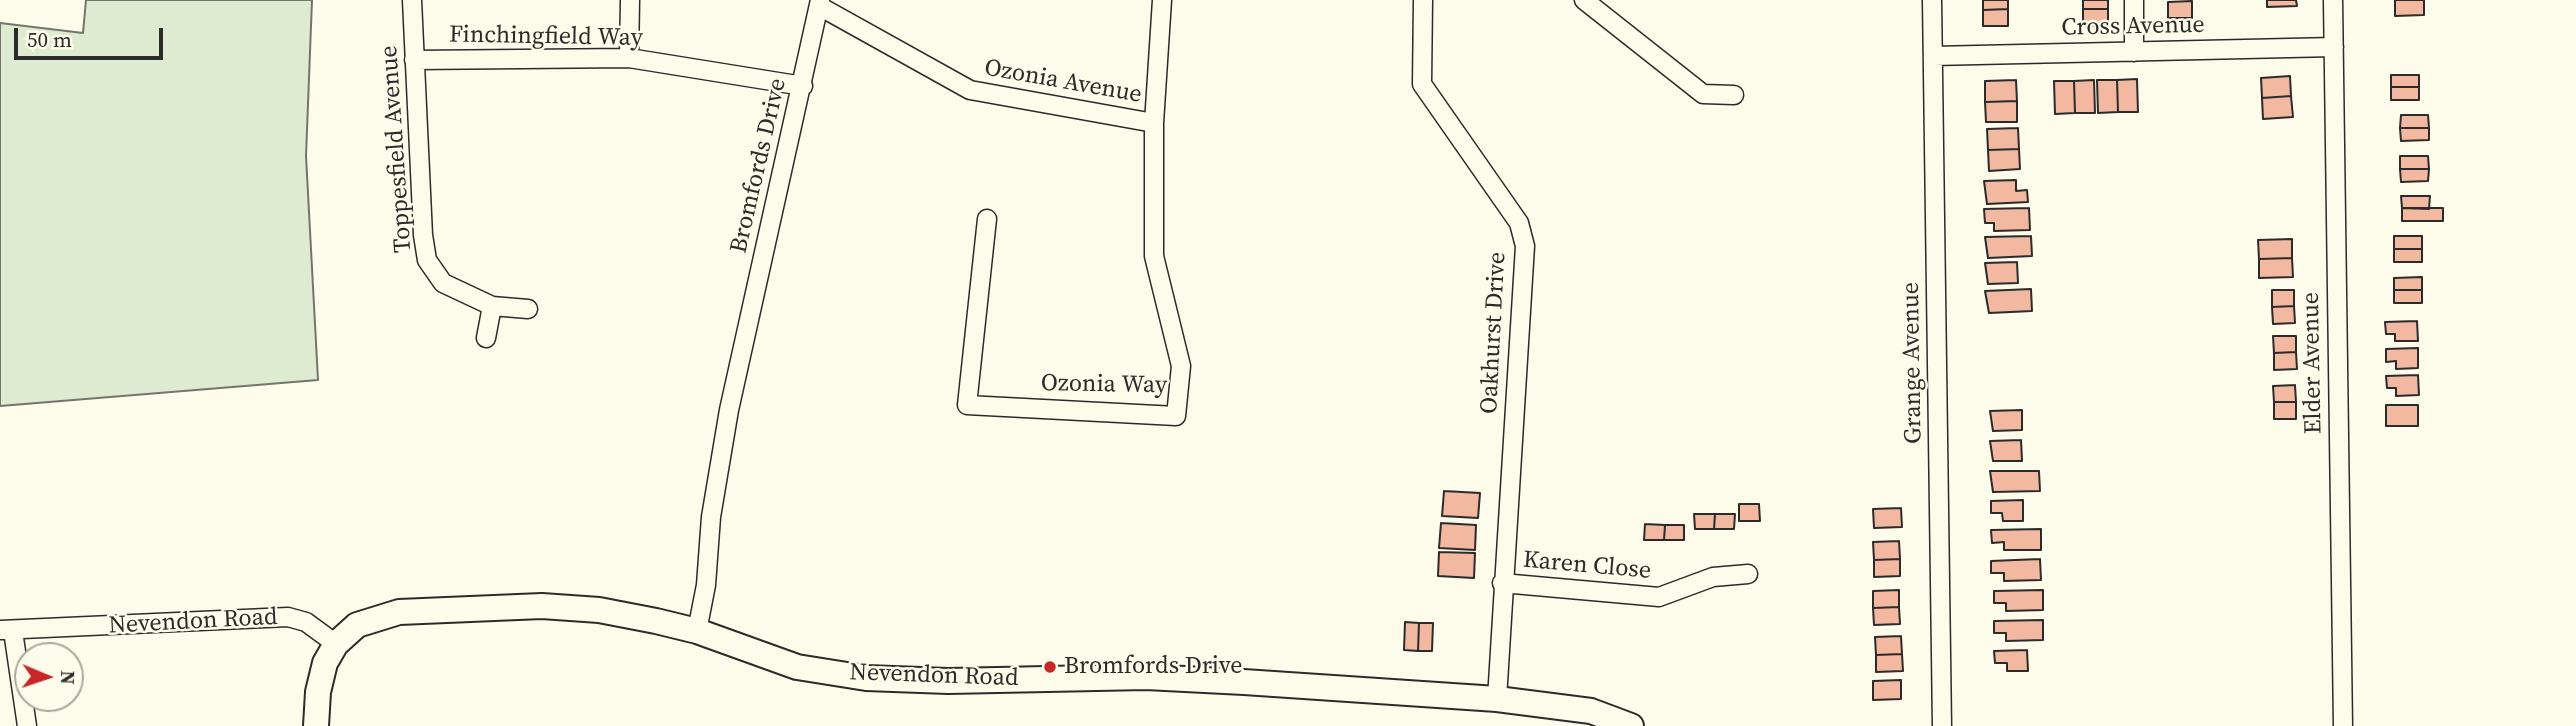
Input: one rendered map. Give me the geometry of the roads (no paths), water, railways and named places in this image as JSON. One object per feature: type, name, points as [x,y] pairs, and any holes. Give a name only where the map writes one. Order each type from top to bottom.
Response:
[{"type":"street","name":"Toppesfield Avenue","points":[[412,0],[423,234],[427,260],[443,284],[492,306],[528,309]]},
{"type":"street","points":[[629,0],[629,58]]},
{"type":"street","name":"Ozonia Avenue","points":[[820,3],[970,90],[1154,123],[1162,0]]},
{"type":"street","name":"Oakhurst Drive","points":[[1423,0],[1422,84],[1518,223],[1525,246],[1502,583],[1497,699]]},
{"type":"street","points":[[1584,0],[1703,94],[1734,95]]},
{"type":"street","name":"Grange Avenue","points":[[1932,0],[1942,726]]},
{"type":"street","points":[[2134,0],[2134,52]]},
{"type":"street","name":"Elder Avenue","points":[[2333,0],[2343,726]]},
{"type":"street","name":"Bromfords Drive","points":[[697,631],[706,585],[710,517],[729,410],[820,3]]},
{"type":"street","name":"Cross Avenue","points":[[1933,56],[2334,47]]},
{"type":"street","name":"Finchingfield Way","points":[[414,60],[629,58],[803,86]]},
{"type":"street","name":"Ozonia Way","points":[[987,219],[967,405],[1176,416],[1181,366],[1154,256],[1154,123]]},
{"type":"street","points":[[486,338],[492,306]]},
{"type":"street","name":"Karen Close","points":[[1502,583],[1659,597],[1713,577],[1748,574]]},
{"type":"street","name":"Nevendon Road","points":[[316,726],[321,675],[336,644],[357,625],[386,615],[520,606],[599,610],[697,631],[797,667],[866,678],[948,681],[1146,677],[1497,699],[1591,711],[1631,726]]},
{"type":"street","name":"Nevendon Road","points":[[7,631],[289,617],[306,622],[336,644]]},
{"type":"street","points":[[7,631],[26,726]]},
{"type":"place","name":"Bromfords Drive","points":[[1050,667]]}]
